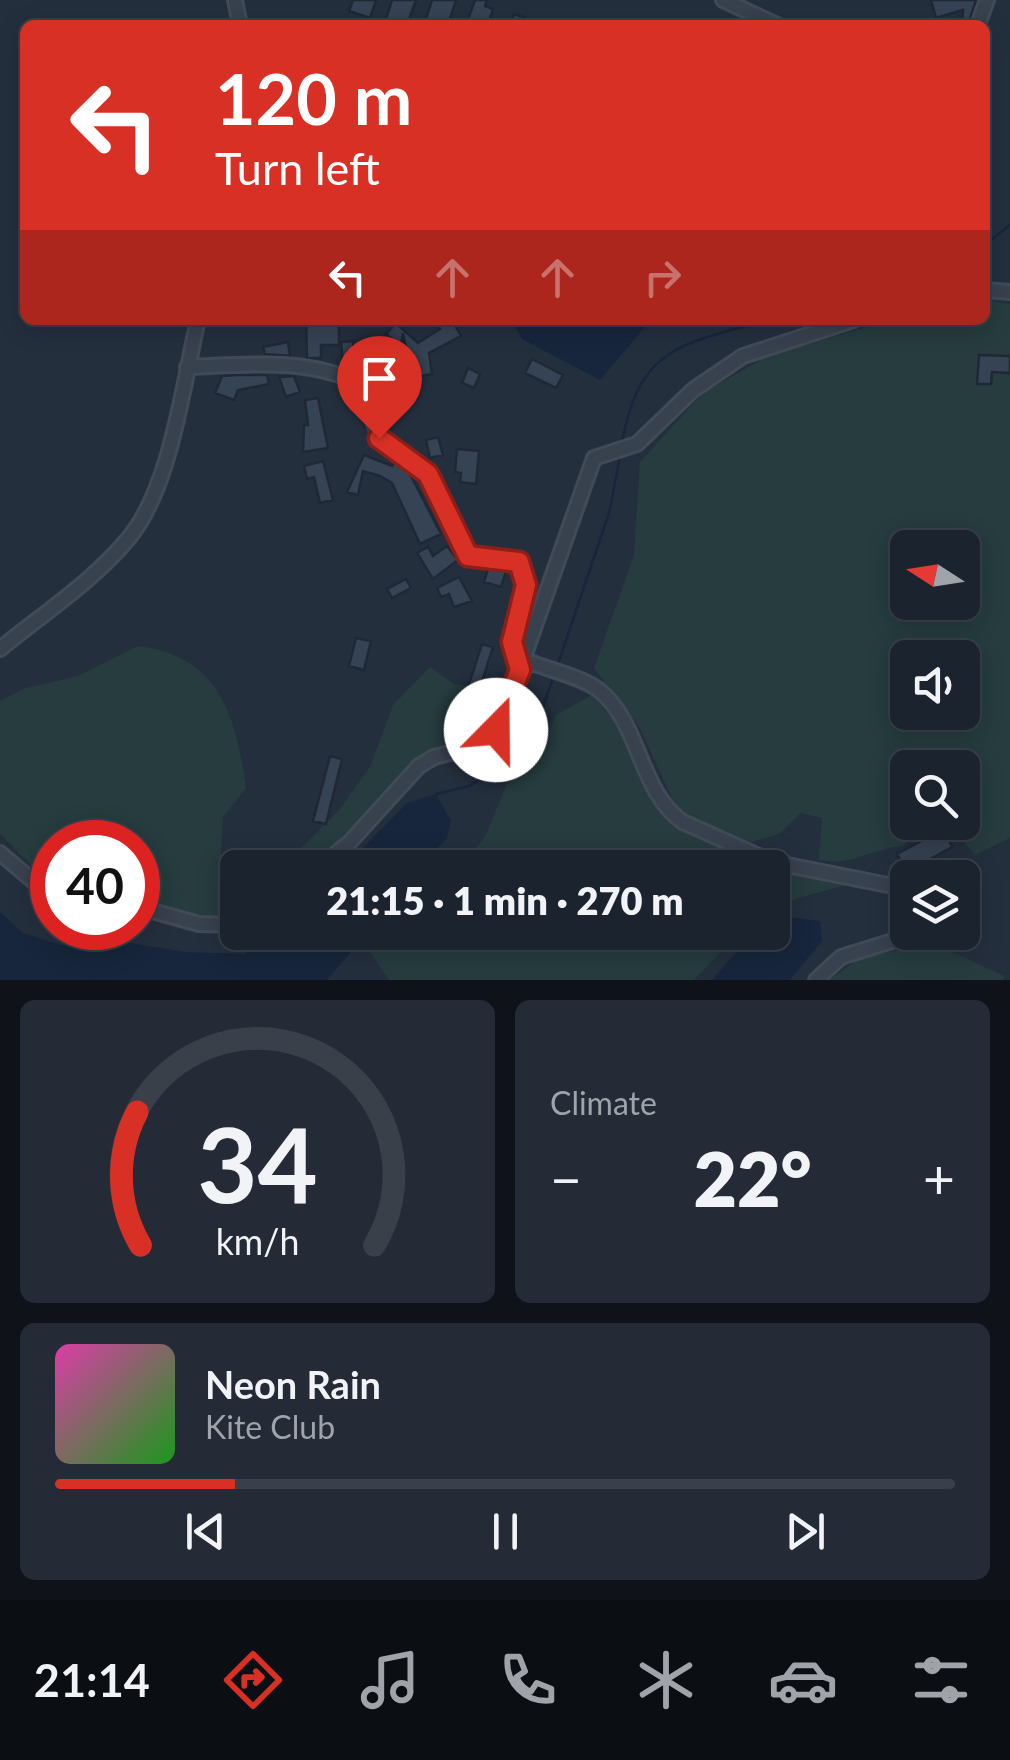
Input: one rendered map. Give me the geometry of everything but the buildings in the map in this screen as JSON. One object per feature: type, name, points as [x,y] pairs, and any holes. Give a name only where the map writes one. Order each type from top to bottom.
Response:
[{"type":"street","points":[[722,0],[766,20]]},
{"type":"street","points":[[0,649],[102,566],[131,536],[154,495],[197,325]]},
{"type":"street","points":[[340,850],[419,766],[434,756],[466,749],[496,730],[594,458],[637,444],[693,390],[743,356],[839,325]]},
{"type":"street","points":[[187,366],[292,364],[328,368],[361,384],[379,438],[428,474],[468,556],[519,562],[526,585],[512,642],[520,670]]},
{"type":"street","points":[[520,670],[532,663],[598,690],[632,733],[643,765],[670,813],[683,822],[772,862],[890,885]]},
{"type":"street","points":[[0,852],[30,878]]},
{"type":"street","points":[[160,913],[200,924],[220,925]]},
{"type":"street","points":[[816,980],[841,957],[890,942]]},
{"type":"green space","points":[[990,301],[1010,304],[1010,838],[975,855],[962,840],[980,840],[980,750],[890,750],[890,840],[908,840],[904,846],[853,859],[819,860],[822,818],[801,813],[779,834],[748,843],[691,820],[675,805],[639,726],[594,668],[634,555],[640,462],[703,393],[768,356],[874,325],[990,325]]},
{"type":"green space","points":[[138,646],[188,662],[206,676],[219,694],[236,737],[246,788],[223,817],[220,919],[204,919],[160,906],[160,820],[30,820],[30,864],[0,834],[0,701],[23,689],[78,676]]},
{"type":"green space","points":[[430,667],[454,684],[506,691],[497,721],[414,762],[330,850],[300,850],[339,810],[370,767],[393,705]]},
{"type":"green space","points":[[592,695],[627,735],[636,766],[670,822],[732,850],[447,850],[475,849],[486,835],[508,781],[539,754],[556,715]]},
{"type":"green space","points":[[790,873],[846,885],[790,903]]},
{"type":"green space","points":[[369,950],[723,950],[694,980],[389,980]]},
{"type":"green space","points":[[897,950],[948,950],[1004,976],[1003,980],[829,980],[859,959]]},
{"type":"water","points":[[515,325],[646,325],[600,380],[522,339]]},
{"type":"water","points":[[436,794],[451,821],[447,838],[436,850],[361,850],[407,803]]},
{"type":"water","points":[[0,912],[30,935],[30,950],[160,948],[244,954],[250,950],[353,950],[327,980],[0,980]]},
{"type":"water","points":[[790,917],[820,921],[822,941],[790,980],[712,980],[738,950],[790,950]]},
{"type":"waterway","points":[[990,241],[1010,225]]},
{"type":"waterway","points":[[622,442],[630,410],[653,367],[688,344],[749,325]]},
{"type":"waterway","points":[[557,667],[610,510],[620,455]]},
{"type":"waterway","points":[[436,794],[470,786],[531,742],[554,675]]},
{"type":"route","points":[[379,438],[428,474],[468,556],[519,562],[526,585],[512,642],[520,670],[496,730]]}]
